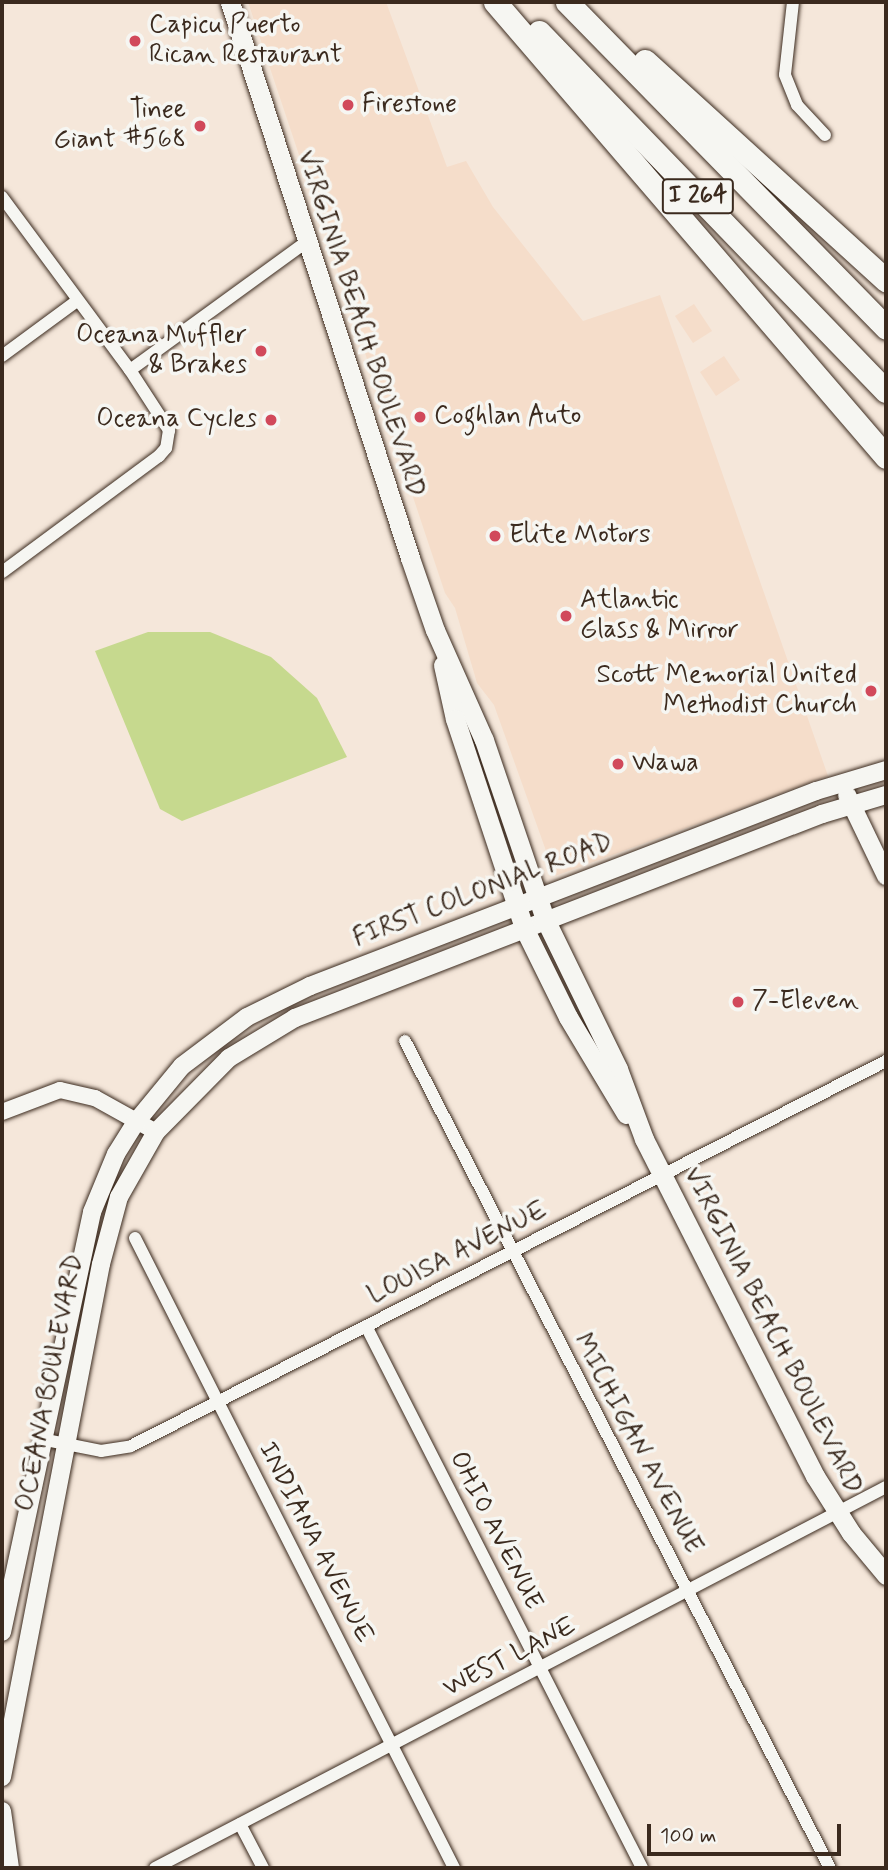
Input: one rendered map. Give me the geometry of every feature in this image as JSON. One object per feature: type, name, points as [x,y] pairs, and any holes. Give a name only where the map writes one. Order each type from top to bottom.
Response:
[{"type":"highway","points":[[495,2],[886,457]]},
{"type":"highway","name":"I 264","points":[[510,2],[886,391]]},
{"type":"highway","name":"I 264","points":[[567,2],[886,328]]},
{"type":"highway","points":[[577,2],[886,280]]},
{"type":"main road","name":"VIRGINIA BEACH BOULEVARD","points":[[222,2],[237,33]]},
{"type":"main road","name":"VIRGINIA BEACH BOULEVARD","points":[[230,2],[237,33],[435,630],[455,719],[515,905],[524,928],[591,1058],[644,1139]]},
{"type":"main road","name":"VIRGINIA BEACH BOULEVARD","points":[[435,630],[474,713],[545,919],[618,1069],[644,1139],[837,1513],[886,1575]]},
{"type":"main road","name":"FIRST COLONIAL ROAD","points":[[136,1122],[182,1066],[247,1017],[310,986],[515,905],[845,782],[886,771]]},
{"type":"main road","points":[[845,782],[849,805],[886,876]]},
{"type":"main road","name":"FIRST COLONIAL ROAD","points":[[156,1132],[203,1080],[263,1035],[545,919],[849,805],[886,795]]},
{"type":"main road","name":"OCEANA BOULEVARD","points":[[2,1632],[41,1439],[92,1212],[116,1154],[136,1122]]},
{"type":"main road","name":"OCEANA BOULEVARD","points":[[2,1777],[109,1228],[119,1197],[156,1132]]},
{"type":"main road","points":[[2,1811],[10,1868]]},
{"type":"street","points":[[793,2],[785,75],[797,105],[825,135]]},
{"type":"street","points":[[2,197],[130,370],[165,419],[169,430],[166,448],[2,572]]},
{"type":"street","points":[[130,370],[306,242]]},
{"type":"street","points":[[2,356],[77,301]]},
{"type":"street","name":"MICHIGAN AVENUE","points":[[405,1041],[830,1868]]},
{"type":"street","name":"LOUISA AVENUE","points":[[41,1439],[101,1451],[131,1446],[886,1061]]},
{"type":"street","points":[[2,1112],[60,1090],[95,1098],[156,1132]]},
{"type":"street","name":"INDIANA AVENUE","points":[[135,1238],[454,1868]]},
{"type":"street","name":"OHIO AVENUE","points":[[366,1326],[642,1868]]},
{"type":"street","name":"WEST LANE","points":[[155,1868],[886,1488]]},
{"type":"street","points":[[240,1824],[263,1868]]},
{"type":"shaded area","points":[[248,2],[386,2],[447,167],[466,161],[493,207],[583,321],[660,295],[828,776],[555,876],[494,705],[477,683],[455,608],[445,593]]},
{"type":"shaded area","points":[[694,304],[712,331],[693,343],[675,316]]},
{"type":"shaded area","points":[[724,356],[740,380],[716,396],[700,372]]},
{"type":"green space","points":[[148,632],[210,632],[271,657],[317,698],[347,757],[182,821],[160,809],[95,651]]},
{"type":"place","name":"Capicu Puerto Rican Restaurant","points":[[135,41]]},
{"type":"place","name":"Firestone","points":[[348,105]]},
{"type":"place","name":"Tinee Giant #568","points":[[200,126]]},
{"type":"place","name":"Oceana Muffler & Brakes","points":[[261,351]]},
{"type":"place","name":"Coghlan Auto","points":[[420,417]]},
{"type":"place","name":"Oceana Cycles","points":[[271,420]]},
{"type":"place","name":"Elite Motors","points":[[495,536]]},
{"type":"place","name":"Atlantic Glass & Mirror","points":[[566,616]]},
{"type":"place","name":"Scott Memorial United Methodist Church","points":[[871,691]]},
{"type":"place","name":"Wawa","points":[[618,764]]},
{"type":"place","name":"7-Eleven","points":[[738,1002]]}]
